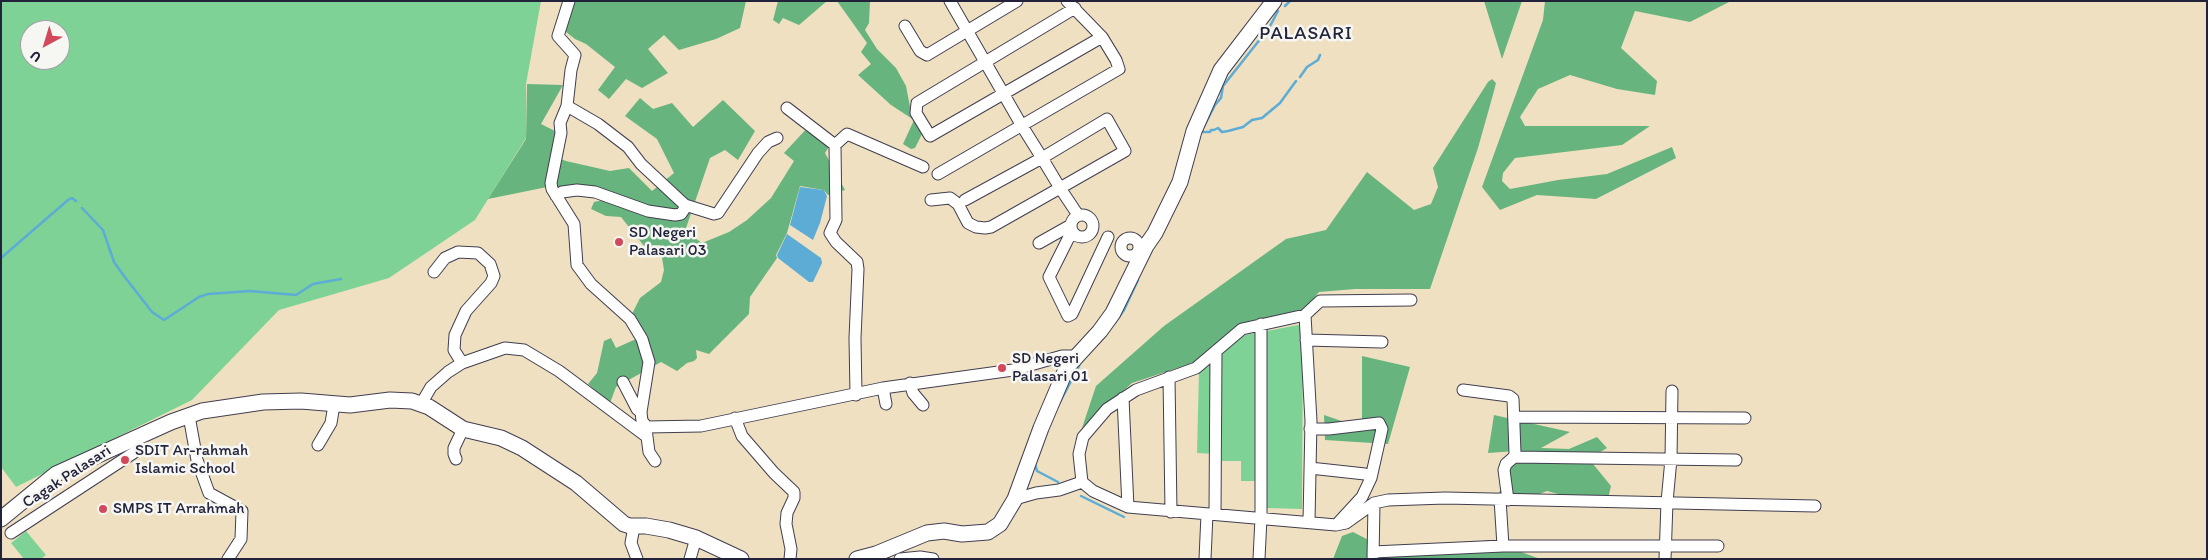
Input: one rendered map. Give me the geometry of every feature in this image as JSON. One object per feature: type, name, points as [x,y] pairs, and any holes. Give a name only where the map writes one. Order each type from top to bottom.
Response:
[{"type":"main road","points":[[872,557],[927,533],[962,534],[988,532],[1000,524],[1015,499],[1061,380],[1076,356],[1100,331],[1113,313],[1140,253],[1180,182],[1194,131],[1221,70],[1274,1]]},
{"type":"main road","points":[[1,519],[56,474],[189,416],[215,408],[262,402],[301,402],[334,405],[367,404],[390,400],[412,401],[421,404],[463,429],[501,438],[522,448],[576,483],[624,524],[634,527],[657,528],[696,538],[738,558]]},
{"type":"street","points":[[569,1],[558,36],[575,55],[571,70],[567,106],[560,120],[560,132],[551,183],[556,196],[575,228],[577,265],[591,284],[630,319],[642,339],[649,362],[642,421],[646,431],[649,452],[655,461]]},
{"type":"street","points":[[950,1],[1022,126],[1078,215]]},
{"type":"street","points":[[905,26],[920,51],[927,55],[1017,1]]},
{"type":"street","points":[[938,174],[1119,68],[1102,37],[1071,5],[986,62],[917,103],[916,113],[930,136],[1102,37]]},
{"type":"street","points":[[567,106],[598,124],[628,147],[641,164],[685,205],[714,214],[718,212],[758,153],[768,142],[777,138]]},
{"type":"street","points":[[787,108],[835,145]]},
{"type":"street","points":[[931,200],[950,198],[958,204],[968,222],[976,227],[991,227],[1125,151],[1107,119],[1042,158],[965,200]]},
{"type":"street","points":[[856,395],[855,338],[858,268],[857,262],[830,234],[836,220],[835,145],[847,134],[923,167]]},
{"type":"street","points":[[556,196],[562,192],[577,190],[595,192],[648,211],[675,214],[684,212],[685,205]]},
{"type":"street","points":[[1071,228],[1081,237],[1089,235],[1092,230],[1091,219],[1085,215],[1078,215],[1072,220],[1071,228],[1049,277],[1068,316],[1072,314],[1108,237]]},
{"type":"street","points":[[1039,243],[1071,228]]},
{"type":"street","points":[[1092,230],[1121,243],[1126,238],[1134,239],[1138,244],[1140,253]]},
{"type":"street","points":[[434,272],[445,258],[458,252],[478,252],[490,264],[494,276],[491,283],[466,311],[455,335],[454,350],[462,364]]},
{"type":"street","points":[[1411,300],[1320,301],[1305,315],[1242,329],[1196,368],[1136,390],[1096,420],[1083,437],[1079,454],[1082,482],[1093,490],[1128,508],[1309,521],[1336,525],[1346,523],[1374,503],[1388,500],[1666,502],[1815,506]]},
{"type":"street","points":[[1305,315],[1310,429],[1309,521]]},
{"type":"street","points":[[1259,559],[1261,518],[1261,324]]},
{"type":"street","points":[[1306,340],[1382,342]]},
{"type":"street","points":[[421,404],[431,387],[448,372],[462,364],[505,348],[524,350],[559,371],[646,431],[701,426],[910,383],[1013,370],[1062,356],[1076,356]]},
{"type":"street","points":[[1205,559],[1211,514],[1216,352]]},
{"type":"street","points":[[1169,377],[1171,512]]},
{"type":"street","points":[[623,382],[637,409],[642,412]]},
{"type":"street","points":[[910,383],[913,394],[923,405]]},
{"type":"street","points":[[884,388],[886,404]]},
{"type":"street","points":[[1463,390],[1510,396],[1514,401],[1514,457]]},
{"type":"street","points":[[1665,559],[1666,502],[1671,459],[1672,391]]},
{"type":"street","points":[[1123,398],[1128,508]]},
{"type":"street","points":[[318,445],[331,423],[334,405]]},
{"type":"street","points":[[189,416],[198,460],[209,493],[242,511],[241,540],[228,559]]},
{"type":"street","points":[[1515,417],[1745,418]]},
{"type":"street","points":[[735,418],[742,436],[774,473],[794,492],[794,498],[787,513],[786,524],[791,549],[790,559]]},
{"type":"street","points":[[1310,429],[1329,429],[1379,423],[1382,429],[1368,484],[1362,497],[1336,525]]},
{"type":"street","points":[[456,459],[454,448],[463,429]]},
{"type":"street","name":"Cagak Palasari","points":[[11,533],[141,448]]},
{"type":"street","points":[[1503,546],[1504,470],[1506,464],[1514,457],[1736,460]]},
{"type":"street","points":[[1310,468],[1365,474]]},
{"type":"street","points":[[1015,499],[1036,493],[1060,490],[1082,482]]},
{"type":"street","points":[[1374,503],[1373,555],[1503,546],[1718,546]]},
{"type":"street","points":[[634,527],[631,543],[637,559]]},
{"type":"street","points":[[690,559],[696,538]]},
{"type":"street","points":[[900,559],[920,557],[933,559]]},
{"type":"green space","points":[[1,1],[541,1],[526,84],[526,138],[475,220],[389,278],[279,310],[192,400],[16,487],[1,467]]},
{"type":"green space","points":[[571,1],[746,1],[740,28],[716,39],[679,50],[664,35],[648,49],[668,73],[642,88],[626,79],[609,99],[598,90],[615,67],[586,44],[575,39],[561,28]]},
{"type":"green space","points":[[778,1],[827,1],[799,25],[783,18],[779,24],[773,20]]},
{"type":"green space","points":[[837,1],[870,1],[869,23],[865,30],[877,49],[896,68],[906,86],[911,112],[921,124],[922,134],[915,148],[911,149],[903,144],[914,120],[891,105],[858,75],[871,64],[861,52],[867,43]]},
{"type":"green space","points":[[1484,1],[1522,1],[1502,59]]},
{"type":"green space","points":[[1545,1],[1731,1],[1690,22],[1635,11],[1621,48],[1657,81],[1655,95],[1617,89],[1570,75],[1538,89],[1520,117],[1525,126],[1650,126],[1622,145],[1515,158],[1503,173],[1502,181],[1510,189],[1558,180],[1607,174],[1672,147],[1676,158],[1596,199],[1537,195],[1500,210],[1482,187],[1543,20]]},
{"type":"green space","points":[[1492,79],[1496,83],[1478,148],[1430,289],[1355,289],[1319,292],[1305,309],[1242,323],[1193,363],[1132,383],[1082,428],[1096,386],[1164,326],[1286,239],[1326,230],[1367,172],[1414,210],[1431,204],[1438,187],[1433,168],[1488,82]]},
{"type":"green space","points":[[527,84],[563,85],[541,124],[559,133],[553,156],[566,161],[610,171],[629,168],[652,191],[674,173],[657,139],[625,116],[640,98],[653,109],[672,103],[693,127],[723,100],[755,131],[738,160],[725,150],[710,158],[685,231],[702,243],[729,232],[747,220],[771,198],[794,161],[784,153],[810,125],[834,139],[825,153],[845,190],[828,195],[824,190],[800,186],[787,233],[776,255],[777,258],[750,297],[749,314],[709,354],[696,350],[697,358],[677,371],[661,362],[616,387],[610,403],[588,384],[597,373],[604,341],[611,338],[616,348],[636,339],[632,314],[640,298],[661,282],[664,270],[660,245],[644,246],[621,217],[606,216],[591,209],[594,202],[603,200],[602,192],[552,186],[488,199],[526,139]]},
{"type":"green space","points":[[1303,324],[1302,509],[1266,508],[1267,331]]},
{"type":"green space","points":[[1259,332],[1257,481],[1241,481],[1241,461],[1222,461],[1222,354],[1241,336]]},
{"type":"green space","points":[[1362,356],[1410,367],[1388,444],[1325,440],[1324,415],[1362,428]]},
{"type":"green space","points":[[1211,364],[1215,454],[1197,453],[1199,372]]},
{"type":"green space","points":[[1494,415],[1570,432],[1541,448],[1569,449],[1597,437],[1607,448],[1589,459],[1611,486],[1606,507],[1547,491],[1527,499],[1499,493],[1516,451],[1488,453]]},
{"type":"green space","points":[[26,531],[46,555],[41,559],[24,559],[11,543]]},
{"type":"green space","points":[[1353,532],[1388,550],[1428,549],[1489,540],[1540,559],[1333,559],[1342,536]]},
{"type":"water","points":[[800,187],[824,190],[827,196],[820,223],[813,240],[790,225]]},
{"type":"water","points":[[787,234],[821,258],[822,263],[813,282],[809,282],[778,258],[777,255]]},
{"type":"waterway","points":[[1285,6],[1290,1]]},
{"type":"waterway","points":[[1200,134],[1215,105],[1221,98],[1223,86],[1269,28],[1278,11]]},
{"type":"waterway","points":[[1300,77],[1307,67],[1318,60],[1320,55]]},
{"type":"waterway","points":[[1203,132],[1210,132],[1218,128],[1222,132],[1228,131],[1243,127],[1252,120],[1262,118],[1280,103],[1296,81]]},
{"type":"waterway","points":[[1,258],[68,200],[72,198],[76,201]]},
{"type":"waterway","points":[[82,208],[103,230],[114,262],[124,276],[152,312],[164,320],[199,297],[208,294],[250,291],[296,295],[313,284],[341,279]]},
{"type":"waterway","points":[[1114,324],[1124,310],[1138,280]]},
{"type":"waterway","points":[[1059,404],[1081,362]]},
{"type":"waterway","points":[[1035,464],[1037,471],[1058,482]]},
{"type":"waterway","points":[[1081,496],[1124,517]]},
{"type":"place","name":"SD Negeri Palasari 03","points":[[619,242]]},
{"type":"place","name":"SD Negeri Palasari 01","points":[[1002,368]]},
{"type":"place","name":"SDIT Ar-rahmah Islamic School","points":[[125,460]]},
{"type":"place","name":"SMPS IT Arrahmah","points":[[103,509]]},
{"type":"district","name":"PALASARI","points":[[1306,34]]}]
